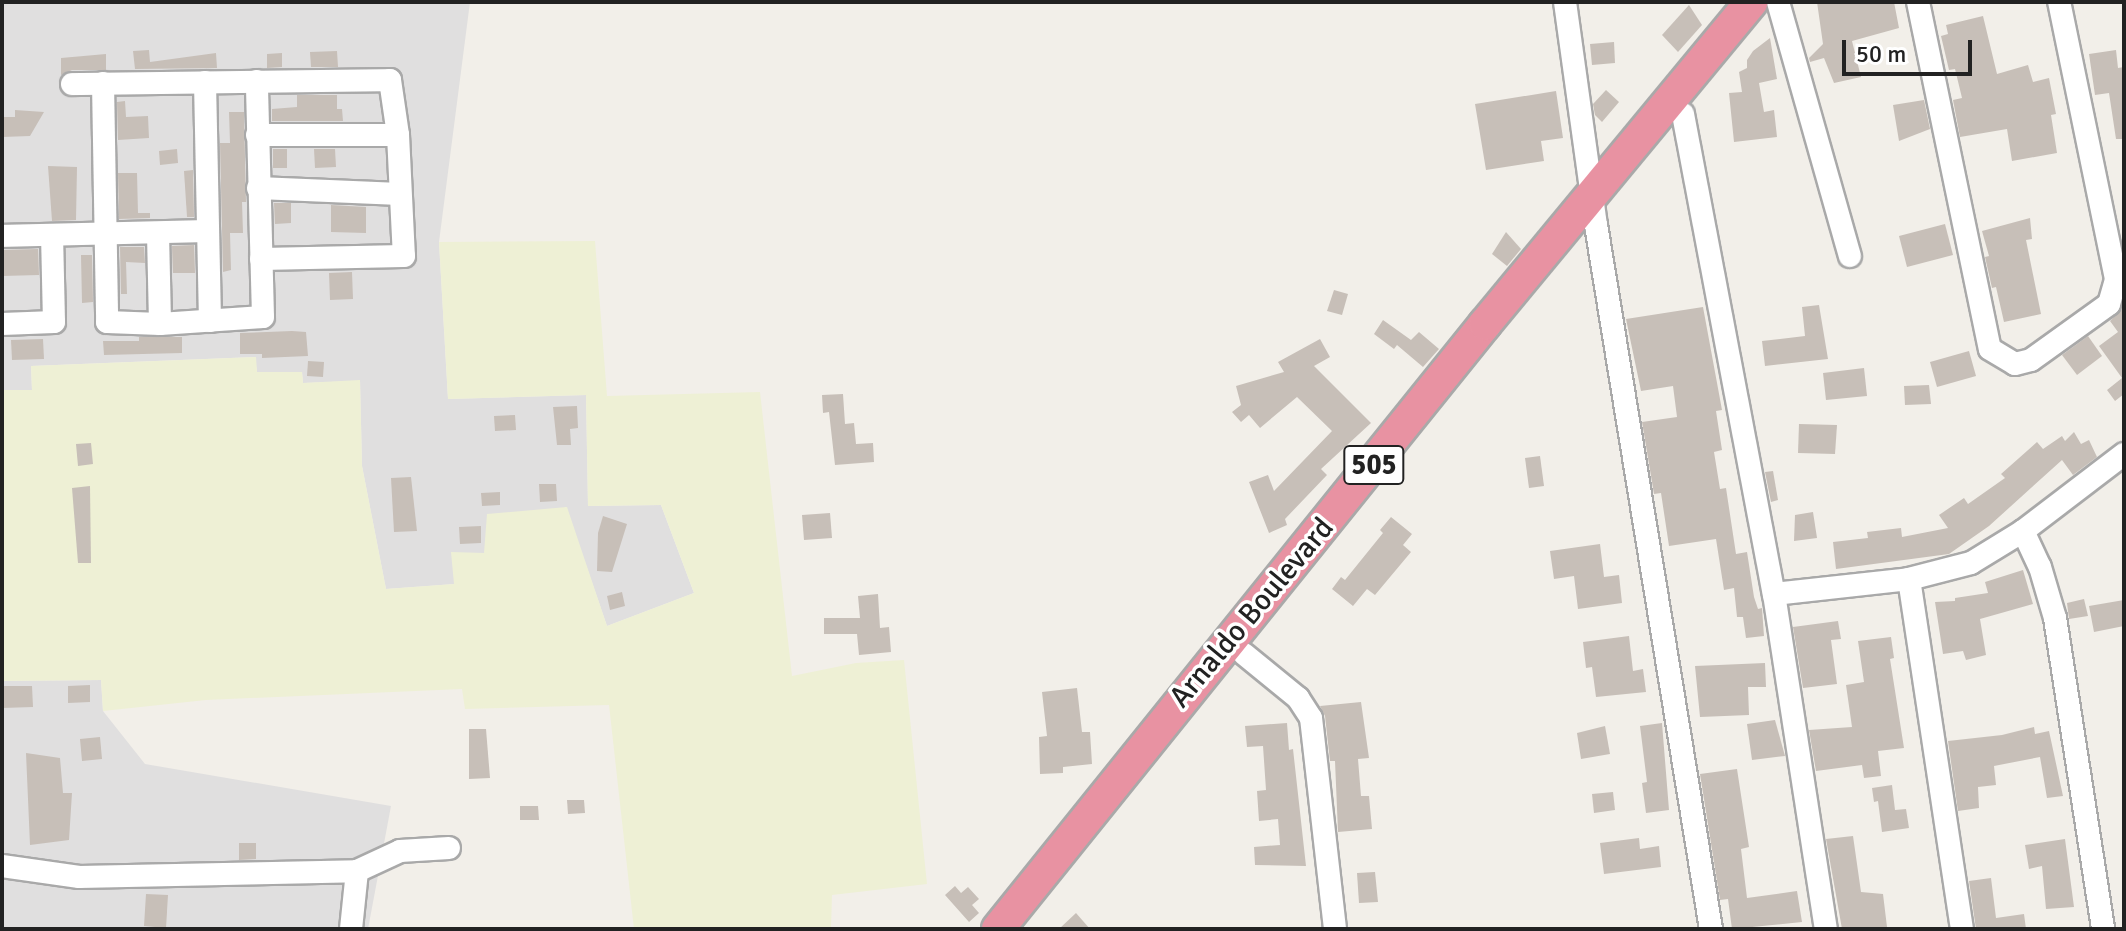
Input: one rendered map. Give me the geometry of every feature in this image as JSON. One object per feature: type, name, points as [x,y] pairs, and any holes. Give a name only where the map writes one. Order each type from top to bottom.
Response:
[{"type":"highway","name":"Arnaldo Boulevard","points":[[1594,210],[1683,114],[1751,2]]},
{"type":"highway","name":"Arnaldo Boulevard","points":[[998,929],[1058,870],[1492,330],[1708,69],[1776,2]]},
{"type":"highway","name":"Arnaldo Boulevard","points":[[1170,729],[1244,654],[1278,598]]},
{"type":"highway","name":"Arnaldo Boulevard","points":[[1023,929],[1058,870]]},
{"type":"street","points":[[1565,2],[1594,210],[1711,929]]},
{"type":"street","points":[[1776,2],[1850,256]]},
{"type":"street","points":[[1918,2],[1990,349],[2002,359],[2015,364],[2031,360],[2109,304],[2116,279],[2059,2]]},
{"type":"street","points":[[72,84],[390,80],[398,135],[404,256],[261,259]]},
{"type":"street","points":[[103,83],[107,322],[160,324],[263,317],[257,81]]},
{"type":"street","points":[[205,82],[210,321]]},
{"type":"street","points":[[1683,114],[1774,594],[1826,929]]},
{"type":"street","points":[[257,135],[398,135]]},
{"type":"street","points":[[258,188],[400,194]]},
{"type":"street","points":[[2,236],[207,231]]},
{"type":"street","points":[[158,234],[160,324]]},
{"type":"street","points":[[2,324],[54,322],[52,236]]},
{"type":"street","points":[[1774,594],[1909,579],[1971,563],[2023,531],[2124,454]]},
{"type":"street","points":[[2023,531],[2040,567],[2055,618],[2088,851],[2103,929]]},
{"type":"street","points":[[1909,579],[1962,929]]},
{"type":"street","points":[[1244,654],[1298,698],[1311,718],[1335,929]]},
{"type":"street","points":[[2,866],[79,877],[357,871],[400,851],[449,848]]},
{"type":"street","points":[[351,929],[357,871]]},
{"type":"shaded area","points":[[2,2],[470,2],[439,242],[448,399],[586,395],[588,506],[661,505],[694,593],[607,626],[566,507],[484,553],[455,584],[386,589],[362,466],[360,381],[303,383],[302,372],[257,372],[255,357],[31,366],[32,390],[2,390]]},
{"type":"shaded area","points":[[101,680],[103,711],[145,764],[391,806],[368,929],[2,929],[2,681]]},
{"type":"green space","points":[[595,241],[607,396],[760,392],[792,676],[856,663],[904,660],[927,884],[832,895],[831,929],[634,929],[609,705],[465,709],[462,689],[206,700],[103,711],[101,680],[2,681],[2,390],[32,390],[31,366],[256,357],[257,372],[302,372],[303,383],[360,380],[362,466],[386,589],[454,584],[451,552],[484,553],[487,514],[567,507],[607,626],[694,593],[661,505],[588,506],[586,395],[448,399],[439,242]]},
{"type":"building","points":[[1817,2],[1894,2],[1899,28],[1852,41],[1861,77],[1834,83],[1824,58],[1810,62],[1809,58],[1823,44]]},
{"type":"building","points":[[1689,5],[1702,25],[1678,52],[1662,35]]},
{"type":"building","points":[[1983,16],[1997,74],[2028,65],[2033,82],[2049,78],[2056,114],[2051,115],[2057,153],[2012,161],[2007,129],[1960,137],[1953,100],[1962,98],[1955,69],[1949,70],[1941,36],[1948,34],[1946,25]]},
{"type":"building","points":[[1770,38],[1777,79],[1759,83],[1764,112],[1774,110],[1777,137],[1734,142],[1729,93],[1742,92],[1739,72],[1747,68],[1747,60],[1753,51]]},
{"type":"building","points":[[1614,42],[1615,63],[1592,65],[1590,44]]},
{"type":"building","points":[[149,50],[150,62],[216,53],[217,68],[135,69],[133,51]]},
{"type":"building","points":[[2116,50],[2118,68],[2124,67],[2124,139],[2116,139],[2109,93],[2095,95],[2089,54]]},
{"type":"building","points":[[337,51],[338,67],[311,67],[310,52]]},
{"type":"building","points":[[282,53],[282,67],[267,68],[267,54]]},
{"type":"building","points":[[106,54],[106,70],[72,70],[61,75],[61,58]]},
{"type":"building","points":[[1606,90],[1619,102],[1602,122],[1595,115],[1593,104]]},
{"type":"building","points":[[1556,91],[1563,138],[1541,141],[1544,161],[1486,170],[1475,104]]},
{"type":"building","points":[[297,95],[337,95],[337,109],[342,109],[343,121],[272,121],[272,109],[297,107]]},
{"type":"building","points":[[1924,100],[1930,129],[1899,141],[1893,105]]},
{"type":"building","points":[[125,101],[126,117],[148,116],[149,138],[118,140],[117,102]]},
{"type":"building","points":[[15,110],[44,112],[30,136],[2,137],[2,117],[15,117]]},
{"type":"building","points":[[229,112],[244,112],[246,202],[242,202],[243,233],[230,233],[231,270],[223,272],[220,143],[230,143]]},
{"type":"building","points":[[177,149],[178,163],[160,165],[159,151]]},
{"type":"building","points":[[273,149],[287,149],[287,168],[273,168]]},
{"type":"building","points":[[314,149],[335,149],[336,167],[315,168]]},
{"type":"building","points":[[48,166],[77,167],[76,220],[52,221]]},
{"type":"building","points":[[193,170],[194,217],[187,217],[184,171]]},
{"type":"building","points":[[118,173],[137,173],[138,213],[150,213],[150,218],[119,219]]},
{"type":"building","points":[[274,203],[291,203],[291,223],[275,224]]},
{"type":"building","points":[[331,205],[366,207],[366,233],[331,232]]},
{"type":"building","points":[[2030,218],[2032,239],[2026,240],[2041,314],[2004,322],[1996,287],[1992,288],[1985,257],[1989,256],[1982,231]]},
{"type":"building","points":[[1945,224],[1953,255],[1907,267],[1899,236]]},
{"type":"building","points":[[1506,232],[1521,249],[1507,266],[1492,254]]},
{"type":"building","points":[[194,245],[195,273],[173,273],[172,246]]},
{"type":"building","points":[[120,247],[144,247],[145,263],[126,262],[127,294],[121,294]]},
{"type":"building","points":[[38,249],[39,275],[2,276],[2,250]]},
{"type":"building","points":[[81,255],[92,255],[93,302],[82,303]]},
{"type":"building","points":[[352,272],[353,299],[330,300],[329,273]]},
{"type":"building","points":[[1334,290],[1348,294],[1342,315],[1327,311]]},
{"type":"building","points":[[1819,305],[1828,359],[1765,366],[1762,341],[1805,336],[1802,307]]},
{"type":"building","points":[[1703,307],[1722,410],[1716,411],[1722,450],[1714,452],[1720,489],[1726,488],[1736,554],[1747,552],[1754,597],[1758,609],[1762,608],[1764,636],[1746,638],[1743,617],[1737,617],[1734,588],[1724,590],[1716,539],[1669,546],[1661,493],[1654,494],[1642,422],[1677,417],[1673,386],[1641,391],[1626,319]]},
{"type":"building","points":[[2124,307],[2124,394],[2115,401],[2107,390],[2122,378],[2099,346],[2118,332],[2110,321]]},
{"type":"building","points":[[1383,320],[1411,340],[1419,332],[1439,349],[1423,367],[1397,345],[1394,349],[1374,334]]},
{"type":"building","points":[[306,332],[308,356],[262,358],[262,354],[240,354],[240,333]]},
{"type":"building","points":[[2088,336],[2102,356],[2077,375],[2062,355]]},
{"type":"building","points":[[139,337],[182,337],[182,353],[104,355],[103,341],[139,341]]},
{"type":"building","points":[[43,339],[44,359],[12,360],[11,340]]},
{"type":"building","points":[[1320,339],[1330,357],[1314,366],[1371,423],[1321,469],[1327,475],[1285,519],[1287,525],[1269,533],[1249,482],[1268,475],[1274,491],[1332,431],[1297,397],[1260,428],[1249,415],[1241,422],[1232,412],[1241,405],[1236,386],[1284,372],[1278,362]]},
{"type":"building","points":[[1969,351],[1976,376],[1937,387],[1930,362]]},
{"type":"building","points":[[308,361],[324,362],[323,377],[307,376]]},
{"type":"building","points":[[1864,368],[1867,396],[1826,400],[1823,373]]},
{"type":"building","points":[[1929,385],[1931,404],[1905,405],[1904,386]]},
{"type":"building","points":[[843,394],[845,424],[854,423],[856,444],[873,443],[874,462],[835,465],[829,412],[823,413],[822,395]]},
{"type":"building","points":[[577,406],[578,428],[570,429],[571,445],[557,445],[553,407]]},
{"type":"building","points":[[515,415],[516,430],[495,431],[494,416]]},
{"type":"building","points":[[1799,424],[1837,425],[1835,454],[1798,453]]},
{"type":"building","points":[[2074,432],[2081,444],[2089,440],[2097,457],[2073,475],[2062,460],[1989,526],[1949,554],[1836,569],[1833,542],[1868,538],[1867,532],[1901,528],[1902,537],[1948,528],[1939,515],[1964,498],[1968,504],[2005,478],[2001,474],[2037,442],[2043,449],[2062,436],[2065,441]]},
{"type":"building","points":[[91,443],[93,464],[78,466],[76,444]]},
{"type":"building","points":[[1540,456],[1544,486],[1529,488],[1525,458]]},
{"type":"building","points":[[1773,471],[1778,500],[1771,502],[1765,472]]},
{"type":"building","points":[[411,477],[417,531],[394,532],[391,478]]},
{"type":"building","points":[[539,484],[556,484],[557,501],[540,502]]},
{"type":"building","points":[[90,486],[91,563],[78,563],[72,488]]},
{"type":"building","points":[[500,492],[500,505],[482,506],[481,493]]},
{"type":"building","points":[[1813,512],[1817,538],[1794,541],[1795,515]]},
{"type":"building","points":[[830,513],[832,538],[804,540],[802,515]]},
{"type":"building","points":[[603,516],[627,524],[612,572],[597,571],[598,533]]},
{"type":"building","points":[[1391,517],[1412,534],[1403,545],[1411,552],[1375,595],[1367,589],[1353,606],[1332,589],[1341,577],[1345,580],[1383,533],[1380,530]]},
{"type":"building","points":[[481,526],[481,543],[460,544],[459,527]]},
{"type":"building","points":[[1600,544],[1604,577],[1619,575],[1622,603],[1578,609],[1574,576],[1554,579],[1550,551]]},
{"type":"building","points":[[2023,570],[2033,604],[1980,619],[1986,655],[1966,660],[1963,651],[1943,654],[1935,602],[1988,593],[1985,582]]},
{"type":"building","points":[[622,592],[625,606],[610,610],[607,596]]},
{"type":"building","points":[[878,594],[880,628],[889,627],[891,652],[859,655],[857,634],[824,634],[824,618],[860,618],[858,596]]},
{"type":"building","points":[[2084,599],[2088,616],[2069,619],[2067,603]]},
{"type":"building","points":[[2124,600],[2124,626],[2094,632],[2089,606]]},
{"type":"building","points":[[1838,621],[1841,639],[1831,640],[1837,684],[1803,688],[1793,627]]},
{"type":"building","points":[[1629,636],[1633,671],[1643,669],[1646,692],[1596,697],[1592,667],[1586,668],[1583,642]]},
{"type":"building","points":[[1891,637],[1894,658],[1890,659],[1904,748],[1878,751],[1881,776],[1864,778],[1862,765],[1816,771],[1809,730],[1852,727],[1846,685],[1864,682],[1858,641]]},
{"type":"building","points":[[1765,663],[1766,687],[1748,687],[1749,715],[1700,717],[1695,666]]},
{"type":"building","points":[[90,685],[90,702],[68,703],[68,686]]},
{"type":"building","points":[[2,686],[32,686],[33,707],[2,708]]},
{"type":"building","points":[[1077,688],[1082,732],[1090,732],[1092,764],[1063,767],[1063,773],[1040,774],[1039,737],[1047,736],[1042,692]]},
{"type":"building","points":[[1361,702],[1369,758],[1358,759],[1361,796],[1369,796],[1372,829],[1338,832],[1335,761],[1330,761],[1325,716],[1320,706]]},
{"type":"building","points":[[1775,720],[1785,756],[1752,760],[1747,724]]},
{"type":"building","points":[[1287,723],[1289,750],[1293,749],[1306,866],[1255,865],[1254,847],[1280,845],[1278,819],[1259,821],[1257,791],[1266,790],[1263,746],[1247,747],[1245,726]]},
{"type":"building","points":[[1662,723],[1669,810],[1646,813],[1642,783],[1647,782],[1640,726]]},
{"type":"building","points":[[1605,726],[1610,754],[1581,759],[1577,733]]},
{"type":"building","points":[[2034,727],[2035,734],[2049,731],[2063,796],[2047,798],[2040,757],[1994,766],[1996,785],[1978,787],[1979,808],[1958,811],[1948,741],[2002,735]]},
{"type":"building","points":[[469,729],[486,729],[490,778],[469,779]]},
{"type":"building","points":[[100,737],[102,759],[82,761],[80,739]]},
{"type":"building","points":[[26,753],[60,758],[63,793],[72,793],[69,840],[30,845]]},
{"type":"building","points":[[1737,769],[1749,847],[1741,849],[1747,898],[1797,891],[1802,922],[1732,929],[1728,899],[1720,900],[1700,774]]},
{"type":"building","points":[[1892,785],[1895,810],[1906,809],[1909,828],[1882,832],[1878,801],[1874,802],[1872,788]]},
{"type":"building","points":[[1613,792],[1615,810],[1594,813],[1592,794]]},
{"type":"building","points":[[567,800],[584,800],[585,813],[568,814]]},
{"type":"building","points":[[520,806],[538,806],[539,820],[520,820]]},
{"type":"building","points":[[1853,836],[1861,892],[1883,894],[1887,927],[1842,929],[1826,839]]},
{"type":"building","points":[[1639,838],[1640,849],[1659,846],[1661,867],[1604,874],[1600,843]]},
{"type":"building","points":[[2065,839],[2074,907],[2046,909],[2042,866],[2029,869],[2025,845]]},
{"type":"building","points":[[239,843],[256,843],[256,859],[239,860]]},
{"type":"building","points":[[1375,872],[1378,902],[1359,903],[1357,873]]},
{"type":"building","points":[[1991,878],[1996,918],[2024,914],[2026,929],[1976,929],[1969,881]]},
{"type":"building","points":[[955,886],[961,893],[968,887],[979,899],[972,905],[979,913],[969,922],[945,895]]},
{"type":"building","points":[[146,894],[168,895],[166,928],[144,926]]},
{"type":"building","points":[[1076,913],[1090,929],[1059,929]]}]
